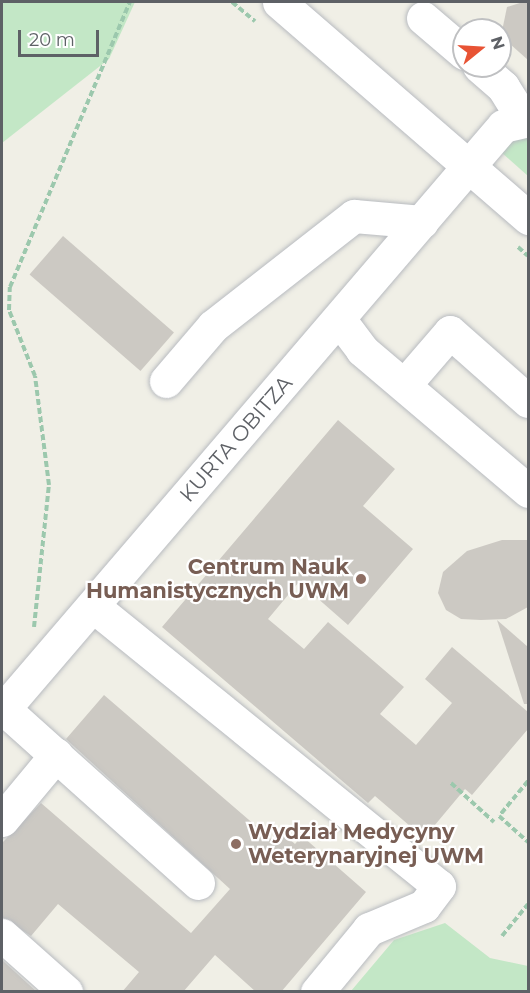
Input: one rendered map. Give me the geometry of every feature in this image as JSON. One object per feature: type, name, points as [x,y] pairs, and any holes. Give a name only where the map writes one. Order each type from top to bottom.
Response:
[{"type":"street","points":[[281,2],[528,218]]},
{"type":"street","points":[[423,18],[452,43]]},
{"type":"street","points":[[493,78],[503,87],[525,118]]},
{"type":"street","name":"KURTA OBITZA","points":[[2,710],[503,126],[525,118]]},
{"type":"street","points":[[166,381],[213,326],[354,216],[422,222]]},
{"type":"street","points":[[339,319],[362,350],[405,383],[528,491]]},
{"type":"street","points":[[405,383],[450,332],[528,401]]},
{"type":"street","points":[[93,606],[439,886],[424,906],[369,929],[317,992]]},
{"type":"street","points":[[2,710],[56,755],[198,883]]},
{"type":"street","points":[[2,820],[56,755]]},
{"type":"street","points":[[2,935],[66,992]]},
{"type":"path","points":[[33,634],[49,485],[35,376],[9,310],[10,287],[130,2]]},
{"type":"path","points":[[528,781],[499,816],[528,842]]},
{"type":"path","points":[[451,783],[494,822]]},
{"type":"path","points":[[502,936],[528,904]]},
{"type":"green space","points":[[2,2],[135,2],[109,59],[2,143]]},
{"type":"green space","points":[[528,136],[528,176],[502,153],[516,137]]},
{"type":"green space","points":[[445,923],[490,958],[528,966],[528,991],[351,991],[394,940]]},
{"type":"building","points":[[528,2],[528,60],[512,46],[512,18],[505,18],[507,7]]},
{"type":"building","points":[[63,236],[174,332],[140,371],[30,274]]},
{"type":"building","points":[[338,420],[395,469],[363,506],[413,549],[348,625],[299,582],[268,619],[304,649],[328,622],[404,687],[380,714],[416,745],[452,703],[425,679],[452,647],[528,712],[528,729],[472,795],[465,789],[424,838],[375,796],[368,803],[162,627]]},
{"type":"building","points":[[502,540],[528,540],[528,607],[506,619],[481,620],[461,619],[446,610],[438,593],[443,572],[467,551]]},
{"type":"building","points":[[497,620],[528,647],[528,704],[524,704]]},
{"type":"building","name":"Wydział Medycyny Weterynaryjnej UWM","points":[[104,695],[271,839],[279,830],[295,844],[302,836],[366,892],[281,992],[256,992],[215,955],[183,992],[122,992],[139,972],[58,904],[31,936],[2,917],[2,843],[41,803],[191,933],[230,889],[66,739]]},
{"type":"building","points":[[2,960],[37,992],[2,992]]},
{"type":"place","name":"Centrum Nauk Humanistycznych UWM","points":[[361,579]]},
{"type":"place","name":"Wydział Medycyny Weterynaryjnej UWM","points":[[236,844]]}]
